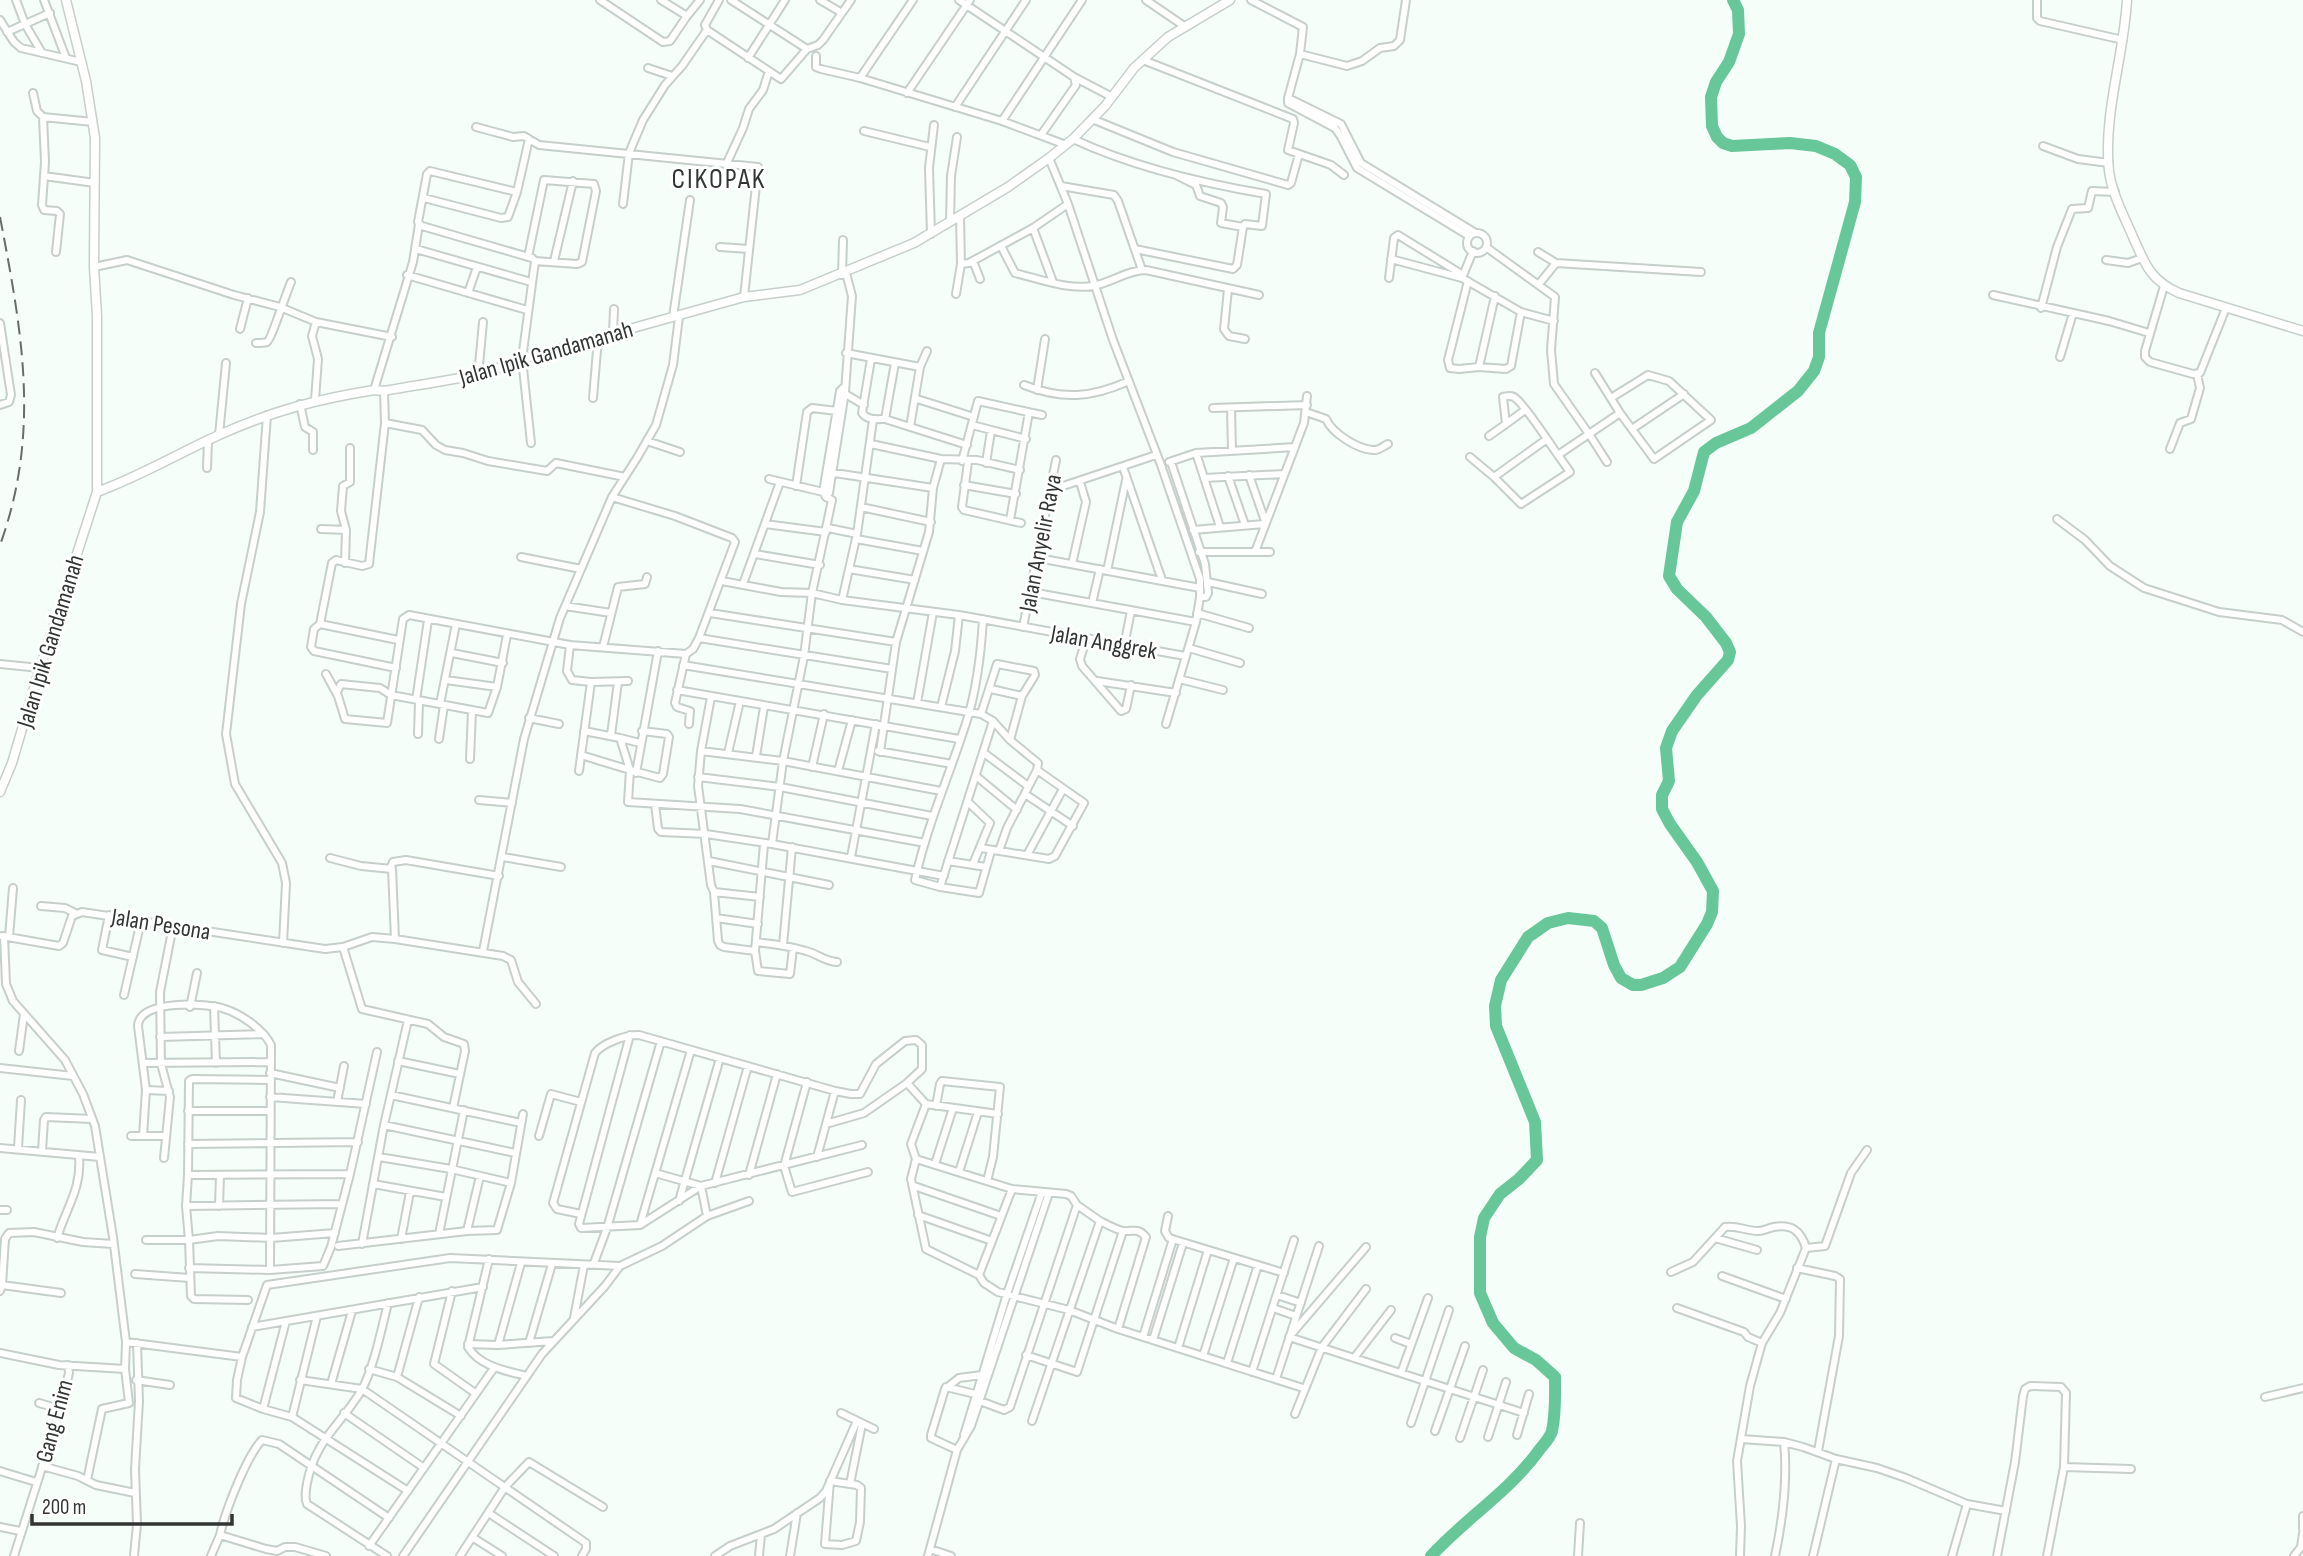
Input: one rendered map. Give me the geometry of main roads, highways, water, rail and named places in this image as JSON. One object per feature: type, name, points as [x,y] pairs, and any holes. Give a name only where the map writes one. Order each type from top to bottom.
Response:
[{"type":"waterway","points":[[1431,1556],[1528,1464],[1550,1436],[1554,1418],[1555,1377],[1536,1360],[1514,1348],[1493,1323],[1480,1293],[1480,1237],[1484,1218],[1500,1194],[1537,1160],[1535,1122],[1496,1026],[1495,1006],[1501,980],[1528,937],[1548,923],[1568,918],[1594,921],[1602,928],[1621,978],[1633,985],[1663,978],[1680,967],[1707,924],[1712,912],[1713,891],[1662,809],[1662,795],[1669,781],[1666,748],[1672,731],[1697,695],[1728,660],[1730,652],[1706,617],[1677,589],[1669,576],[1677,522],[1694,491],[1704,452],[1716,443],[1751,428],[1798,391],[1814,371],[1819,357],[1819,333],[1855,202],[1856,177],[1850,165],[1835,154],[1816,146],[1790,143],[1732,146],[1717,137],[1712,126],[1711,97],[1716,82],[1729,62],[1739,34],[1738,10],[1733,0]]},
{"type":"railway","points":[[0,217],[15,301],[24,382],[20,462],[13,503],[0,545]]},
{"type":"district","name":"CIKOPAK","points":[[719,178]]}]
